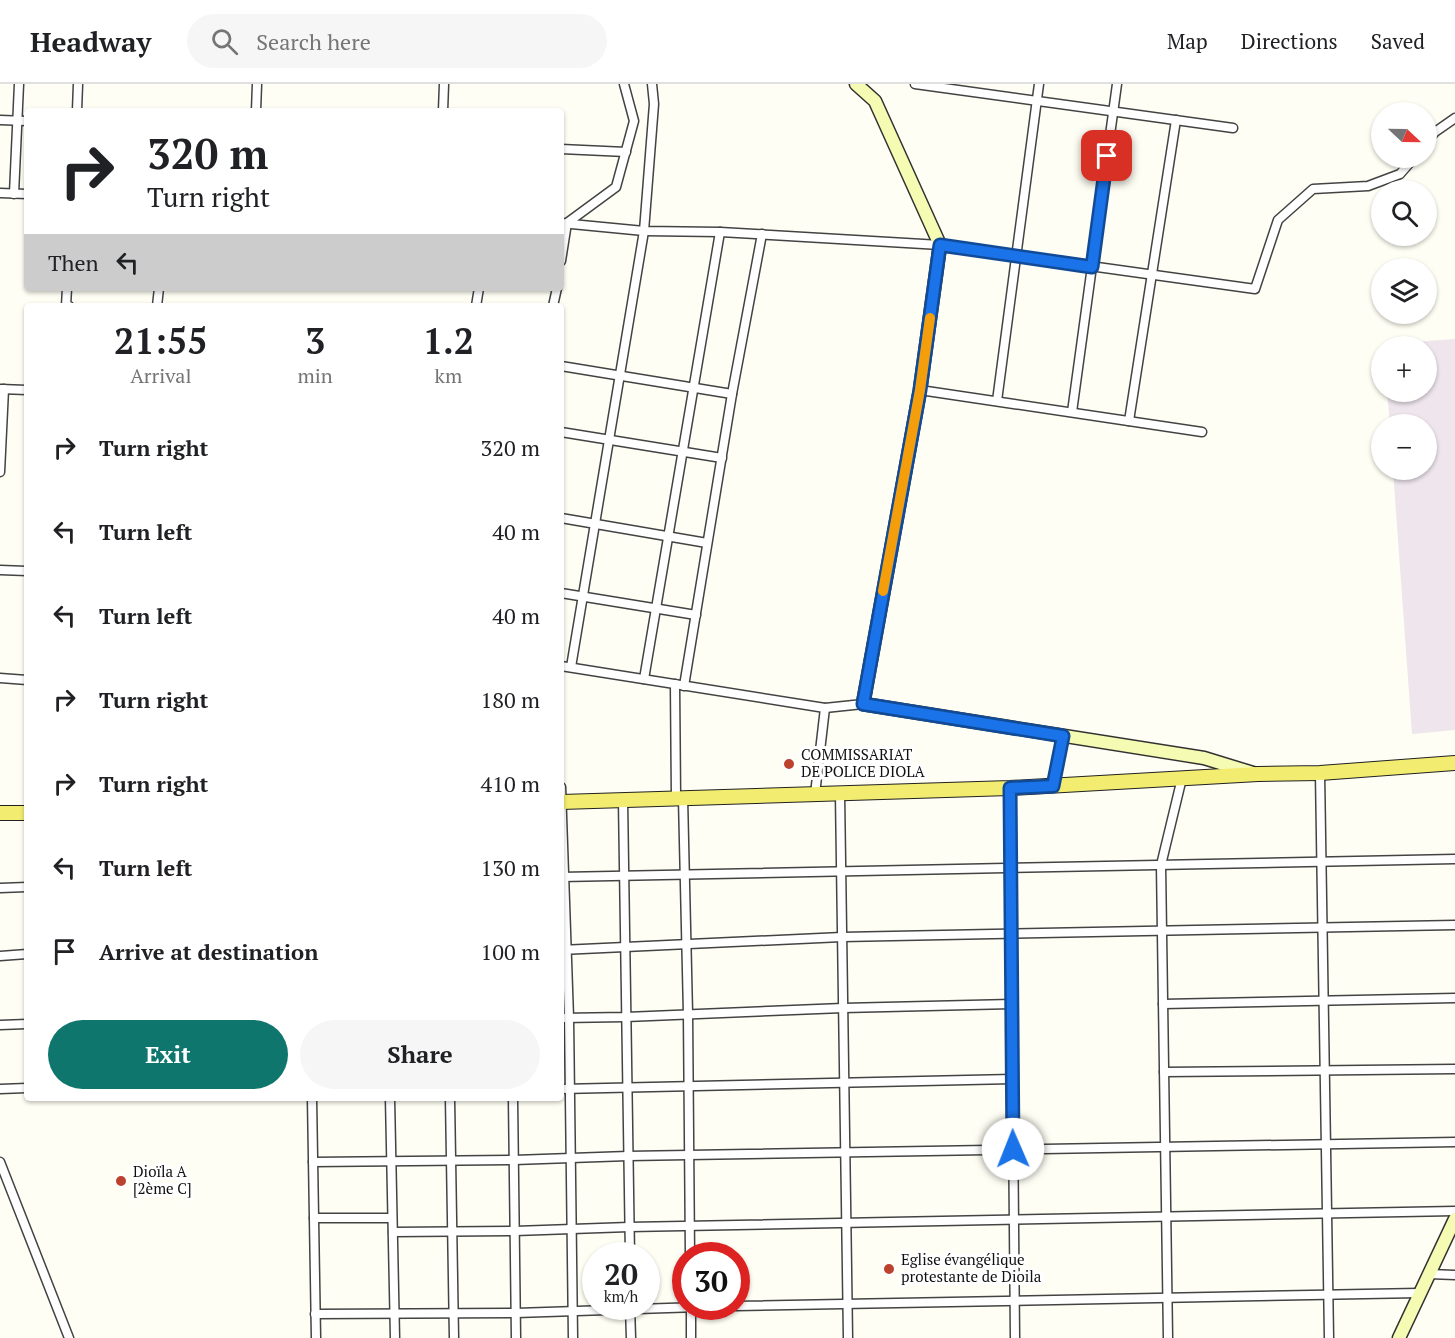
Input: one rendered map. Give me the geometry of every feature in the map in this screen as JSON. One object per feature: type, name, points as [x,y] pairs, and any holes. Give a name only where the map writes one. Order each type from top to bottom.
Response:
[{"type":"main road","points":[[564,802],[1010,788],[1258,774],[1320,773],[1455,763]]},
{"type":"main road","points":[[0,813],[24,813]]},
{"type":"street","points":[[14,194],[19,84]]},
{"type":"street","points":[[76,108],[78,84]]},
{"type":"street","points":[[256,108],[257,84]]},
{"type":"street","points":[[443,108],[444,84]]},
{"type":"street","points":[[564,223],[616,187],[634,121],[624,84]]},
{"type":"street","points":[[571,667],[644,231],[654,104],[652,84]]},
{"type":"street","points":[[856,84],[875,101],[940,245],[920,390],[863,704]]},
{"type":"street","points":[[915,84],[1233,128]]},
{"type":"street","points":[[998,400],[1039,84]]},
{"type":"street","points":[[1072,412],[1117,84]]},
{"type":"street","points":[[1437,131],[1455,118]]},
{"type":"street","points":[[0,120],[24,121]]},
{"type":"street","points":[[1128,421],[1176,120]]},
{"type":"street","points":[[564,149],[626,152]]},
{"type":"street","points":[[564,223],[644,231],[720,231],[940,245],[1255,289],[1278,220],[1313,189],[1368,186],[1400,174],[1405,168]]},
{"type":"street","points":[[0,193],[24,194]]},
{"type":"street","points":[[644,679],[720,231]]},
{"type":"street","points":[[690,1242],[688,1014],[684,874],[679,798],[680,685],[696,615],[732,394],[762,234]]},
{"type":"street","points":[[564,366],[732,394]]},
{"type":"street","points":[[0,472],[2,389],[24,390]]},
{"type":"street","points":[[920,390],[1202,432]]},
{"type":"street","points":[[564,432],[722,458]]},
{"type":"street","points":[[564,519],[707,543]]},
{"type":"street","points":[[0,570],[24,571]]},
{"type":"street","points":[[564,593],[696,615]]},
{"type":"street","points":[[564,666],[825,708],[863,704],[1204,758],[1258,774]]},
{"type":"street","points":[[0,678],[24,680]]},
{"type":"street","points":[[815,794],[825,708]]},
{"type":"street","points":[[1053,786],[1063,736]]},
{"type":"street","points":[[1320,773],[1329,1338]]},
{"type":"street","points":[[1168,1338],[1161,865],[1182,778]]},
{"type":"street","points":[[1010,788],[1015,1338]]},
{"type":"street","points":[[840,794],[848,1338]]},
{"type":"street","points":[[623,800],[630,1242]]},
{"type":"street","points":[[564,877],[1455,859]]},
{"type":"street","points":[[0,888],[24,887]]},
{"type":"street","points":[[573,1338],[573,1230],[566,1088],[564,950],[842,937],[1455,925]]},
{"type":"street","points":[[0,956],[24,954]]},
{"type":"street","points":[[1163,1004],[1455,998]]},
{"type":"street","points":[[565,1018],[1012,1004]]},
{"type":"street","points":[[0,1024],[24,1024]]},
{"type":"street","points":[[1164,1072],[1455,1069]]},
{"type":"street","points":[[566,1088],[1013,1079]]},
{"type":"street","points":[[0,1089],[24,1088]]},
{"type":"street","points":[[312,1101],[316,1338]]},
{"type":"street","points":[[390,1101],[395,1338]]},
{"type":"street","points":[[450,1101],[454,1338]]},
{"type":"street","points":[[513,1101],[516,1338]]},
{"type":"street","points":[[313,1162],[1455,1142]]},
{"type":"street","points":[[0,1162],[69,1338]]},
{"type":"street","points":[[393,1232],[1455,1211]]},
{"type":"street","points":[[314,1218],[393,1218]]},
{"type":"street","points":[[1399,1338],[1455,1219]]},
{"type":"street","points":[[1429,1274],[1455,1275]]},
{"type":"street","points":[[750,1306],[1419,1293]]},
{"type":"street","points":[[315,1314],[582,1310]]},
{"type":"street","points":[[630,1320],[631,1338]]},
{"type":"street","points":[[691,1320],[691,1338]]},
{"type":"shaded area","points":[[1455,339],[1455,730],[1412,734],[1394,480],[1437,480],[1437,414],[1389,414],[1388,402],[1437,402],[1437,340]]},
{"type":"slow traffic","points":[[883,591],[920,390],[930,318]]},
{"type":"place","name":"COMMISSARIAT DE POLICE DIOLA","points":[[789,764]]},
{"type":"place","name":"Dioïla A [2ème C]","points":[[121,1181]]},
{"type":"place","name":"Eglise évangélique protestante de Dioila","points":[[889,1269]]},
{"type":"route","points":[[1013,1149],[1010,788],[1053,786],[1063,736],[863,704],[920,390],[940,245],[1092,267],[1107,156]]}]
